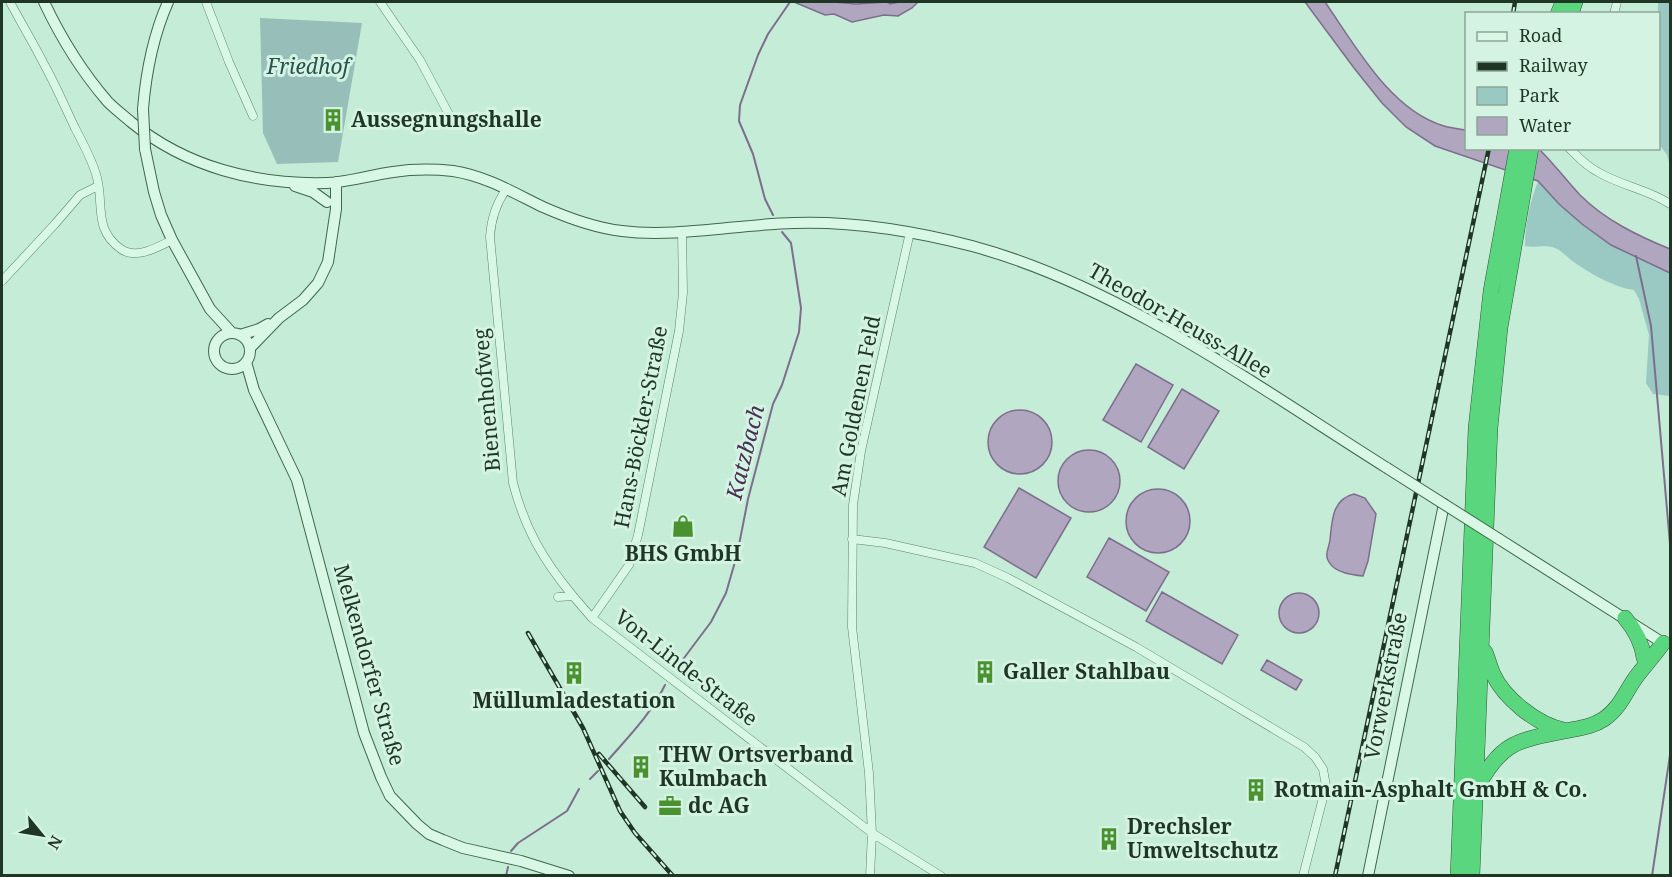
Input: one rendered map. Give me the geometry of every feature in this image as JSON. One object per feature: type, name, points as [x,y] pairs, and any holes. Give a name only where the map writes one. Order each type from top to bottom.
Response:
[{"type":"highway","points":[[1458,876],[1484,423],[1500,328],[1498,292],[1517,183],[1517,150]]},
{"type":"highway","points":[[1517,183],[1530,150]]},
{"type":"highway","points":[[1472,876],[1482,643],[1484,423]]},
{"type":"highway","points":[[1624,618],[1634,629],[1640,641],[1642,664]]},
{"type":"highway","points":[[1482,643],[1494,676],[1517,705],[1548,726],[1567,731]]},
{"type":"highway","points":[[1475,789],[1492,762],[1513,743],[1584,728],[1613,712],[1642,664],[1663,643]]},
{"type":"highway","points":[[1448,876],[1460,831]]},
{"type":"main road","points":[[44,2],[56,28],[83,70],[111,105],[149,136],[203,164],[231,173],[286,182],[313,192],[327,202]]},
{"type":"main road","points":[[168,2],[146,74],[143,109],[145,149],[161,215],[172,240],[210,309],[218,339],[214,349],[216,359],[223,367],[234,369],[246,362],[250,348],[279,318]]},
{"type":"main road","name":"Theodor-Heuss-Allee","points":[[286,182],[331,182],[397,171],[457,172],[507,188],[548,209],[589,224],[622,231],[682,231],[796,223],[885,228],[910,232],[1013,258],[1126,308],[1195,347],[1663,643]]},
{"type":"main road","points":[[331,182],[327,202],[333,223]]},
{"type":"main road","points":[[218,339],[259,329],[279,318],[303,300],[318,283],[328,262],[337,201],[331,182]]},
{"type":"main road","points":[[210,309],[236,334],[246,340],[250,348]]},
{"type":"main road","name":"Melkendorfer Straße","points":[[246,362],[254,390],[297,480],[364,733],[390,796],[429,834],[463,848],[550,873],[569,876]]},
{"type":"main road","name":"Melkendorfer Straße","points":[[234,369],[254,390]]},
{"type":"main road","name":"Vorwerkstraße","points":[[1368,876],[1444,504]]},
{"type":"street","points":[[10,2],[46,68],[97,176],[104,230],[122,250],[133,253],[148,251],[172,240]]},
{"type":"street","points":[[206,2],[229,62],[254,116]]},
{"type":"street","points":[[380,2],[420,60],[453,122]]},
{"type":"street","points":[[1571,150],[1586,165],[1599,173],[1662,198],[1671,204]]},
{"type":"street","points":[[2,281],[80,195],[98,186]]},
{"type":"street","name":"Bienenhofweg","points":[[507,188],[502,195],[491,225],[490,237],[513,483],[519,507],[532,537],[549,567],[573,596]]},
{"type":"street","name":"Hans-Böckler-Straße","points":[[592,618],[629,564],[638,535],[679,331],[683,293],[682,231]]},
{"type":"street","name":"Am Goldenen Feld","points":[[870,876],[872,833],[869,773],[852,627],[853,505],[861,451],[910,232]]},
{"type":"street","points":[[852,539],[905,547],[975,563],[1008,578],[1156,659],[1304,747],[1323,769],[1326,786],[1302,876]]},
{"type":"street","points":[[558,597],[573,596]]},
{"type":"street","name":"Von-Linde-Straße","points":[[573,596],[592,618],[872,833],[941,876]]},
{"type":"green space","points":[[1658,2],[1670,2],[1670,166],[1667,155],[1660,145],[1660,12],[1658,12]]},
{"type":"green space","name":"Friedhof","points":[[260,18],[362,23],[338,162],[277,164],[263,133]]},
{"type":"green space","points":[[1538,181],[1559,204],[1611,245],[1670,273],[1670,396],[1653,394],[1646,383],[1649,335],[1639,299],[1634,290],[1601,279],[1555,248],[1525,246],[1528,213]]},
{"type":"water","points":[[794,2],[856,4],[887,2],[890,4],[918,2],[898,16],[884,15],[852,22],[834,14],[825,15]]},
{"type":"water","points":[[1305,2],[1325,2],[1376,74],[1407,106],[1425,118],[1444,126],[1465,130],[1465,150],[1540,150],[1580,195],[1600,212],[1634,233],[1670,249],[1670,273],[1611,245],[1559,204],[1538,181],[1435,146],[1406,127],[1382,103]]},
{"type":"water","points":[[1136,364],[1173,385],[1141,442],[1103,420]]},
{"type":"water","points":[[1182,389],[1219,411],[1184,469],[1148,447]]},
{"type":"water","points":[[1020,410],[1038,416],[1046,424],[1052,442],[1046,460],[1038,468],[1020,474],[1002,468],[994,460],[988,442],[994,424],[1002,416]]},
{"type":"water","points":[[1083,450],[1095,450],[1111,459],[1118,469],[1120,481],[1118,493],[1111,503],[1095,512],[1083,512],[1072,507],[1063,498],[1058,487],[1058,475],[1063,464],[1072,455]]},
{"type":"water","points":[[1019,488],[1071,518],[1036,578],[984,547]]},
{"type":"water","points":[[1152,489],[1164,489],[1181,498],[1188,509],[1190,521],[1188,533],[1181,544],[1164,553],[1152,553],[1140,548],[1131,539],[1126,527],[1126,515],[1131,503],[1140,494]]},
{"type":"water","points":[[1354,494],[1365,498],[1376,514],[1368,561],[1363,576],[1335,569],[1327,557],[1334,512],[1341,501]]},
{"type":"water","points":[[1109,538],[1169,572],[1146,611],[1087,577]]},
{"type":"water","points":[[1162,592],[1238,635],[1222,664],[1146,621]]},
{"type":"water","points":[[1299,593],[1313,599],[1319,613],[1313,627],[1299,633],[1285,627],[1279,613],[1285,599]]},
{"type":"water","points":[[1267,660],[1302,680],[1296,690],[1261,670]]},
{"type":"waterway","name":"Katzbach","points":[[773,215],[765,199],[753,154],[739,121],[740,105],[768,34],[790,2]]},
{"type":"waterway","name":"Katzbach","points":[[675,670],[711,622],[726,593],[773,404],[782,385],[799,332],[801,308],[791,243],[782,232]]},
{"type":"waterway","points":[[1636,256],[1651,326],[1670,544]]},
{"type":"waterway","name":"Katzbach","points":[[609,759],[647,715],[665,685]]},
{"type":"waterway","points":[[1652,876],[1670,755]]},
{"type":"waterway","name":"Katzbach","points":[[590,779],[598,771]]},
{"type":"waterway","name":"Katzbach","points":[[511,851],[518,843],[567,811],[579,789]]},
{"type":"waterway","name":"Katzbach","points":[[506,876],[508,867]]},
{"type":"railway","points":[[1513,12],[1515,2]]},
{"type":"railway","points":[[1335,876],[1489,150]]},
{"type":"railway","points":[[528,633],[583,728],[620,811],[635,833],[673,876]]},
{"type":"railway","points":[[599,754],[645,807]]},
{"type":"place","name":"Aussegnungshalle","points":[[333,120]]},
{"type":"place","name":"BHS GmbH","points":[[683,526]]},
{"type":"place","name":"Galler Stahlbau","points":[[985,672]]},
{"type":"place","name":"Müllumladestation","points":[[574,673]]},
{"type":"place","name":"THW Ortsverband Kulmbach","points":[[641,767]]},
{"type":"place","name":"Rotmain-Asphalt GmbH & Co.","points":[[1256,790]]},
{"type":"place","name":"dc AG","points":[[670,806]]},
{"type":"place","name":"Drechsler Umweltschutz","points":[[1109,839]]}]
